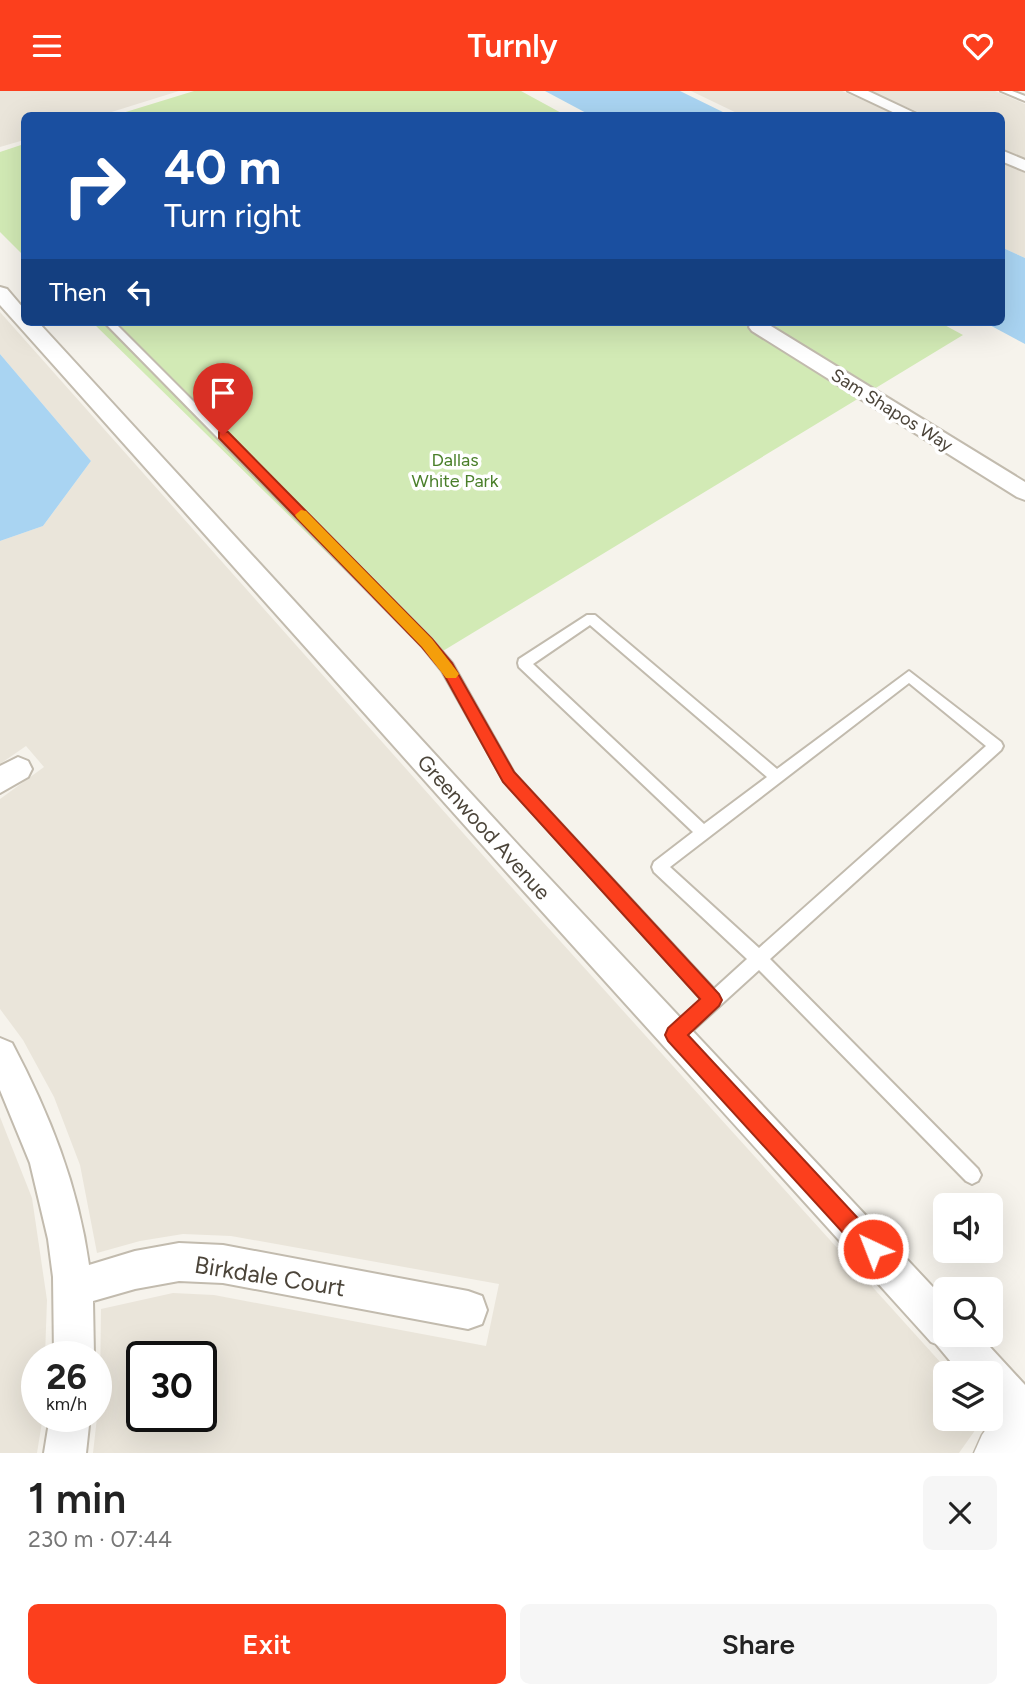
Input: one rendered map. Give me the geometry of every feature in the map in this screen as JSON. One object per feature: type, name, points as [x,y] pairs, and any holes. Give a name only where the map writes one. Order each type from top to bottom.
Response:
[{"type":"street","points":[[855,91],[904,112]]},
{"type":"street","points":[[1005,157],[1025,166]]},
{"type":"street","name":"Greenwood Avenue","points":[[0,293],[21,312]]},
{"type":"street","name":"Greenwood Avenue","points":[[34,326],[675,1035],[933,1315]]},
{"type":"street","name":"Sam Shapos Way","points":[[759,327],[1025,492]]},
{"type":"street","points":[[0,1055],[30,1113],[56,1182],[74,1288],[74,1341]]},
{"type":"street","name":"Birkdale Court","points":[[74,1288],[135,1270],[179,1262],[223,1264],[468,1310]]},
{"type":"street","points":[[963,1347],[976,1361]]},
{"type":"street","points":[[1000,1453],[1025,1416],[1003,1391]]},
{"type":"street","points":[[65,1453],[68,1432]]},
{"type":"lane","points":[[1005,91],[1025,99]]},
{"type":"lane","points":[[113,326],[427,643],[447,667],[509,777],[713,1000]]},
{"type":"lane","points":[[703,832],[524,663],[591,618],[777,777]]},
{"type":"lane","points":[[675,1035],[713,1000],[759,959],[996,746],[909,676],[659,867],[759,959],[972,1175]]},
{"type":"shaded area","points":[[0,91],[179,91],[112,112],[21,112],[21,141],[0,147]]},
{"type":"shaded area","points":[[691,91],[842,91],[890,112],[735,112]]},
{"type":"shaded area","points":[[869,91],[995,91],[1025,104],[1025,159],[1005,151],[1005,112],[918,112]]},
{"type":"shaded area","points":[[1005,164],[1025,173],[1025,258],[1005,249]]},
{"type":"shaded area","points":[[0,312],[496,870],[939,1361],[933,1361],[933,1431],[975,1431],[959,1453],[93,1453],[95,1432],[112,1432],[112,1341],[101,1341],[101,1309],[173,1293],[214,1295],[486,1346],[499,1284],[231,1236],[183,1234],[140,1241],[97,1253],[80,1165],[54,1097],[23,1040],[0,1009],[0,799],[44,767],[26,746],[0,764],[0,541],[43,526],[91,461],[0,354]]},
{"type":"shaded area","points":[[0,1117],[32,1198],[47,1300],[46,1341],[21,1341],[21,1432],[40,1432],[37,1453],[0,1453]]},
{"type":"green space","points":[[194,91],[521,91],[560,112],[126,112]]},
{"type":"green space","points":[[21,145],[21,253],[0,232],[0,152]]},
{"type":"green space","name":"Dallas White Park","points":[[96,326],[946,326],[963,335],[433,657]]},
{"type":"water","points":[[545,91],[680,91],[723,112],[584,112]]},
{"type":"water","points":[[1005,249],[1025,258],[1025,344],[991,326],[1005,326]]},
{"type":"water","points":[[0,354],[91,461],[43,526],[0,541]]},
{"type":"slow traffic","points":[[301,515],[427,643],[451,674]]},
{"type":"route","points":[[223,435],[427,643],[447,667],[509,777],[713,1000],[675,1035],[873,1249]]}]
